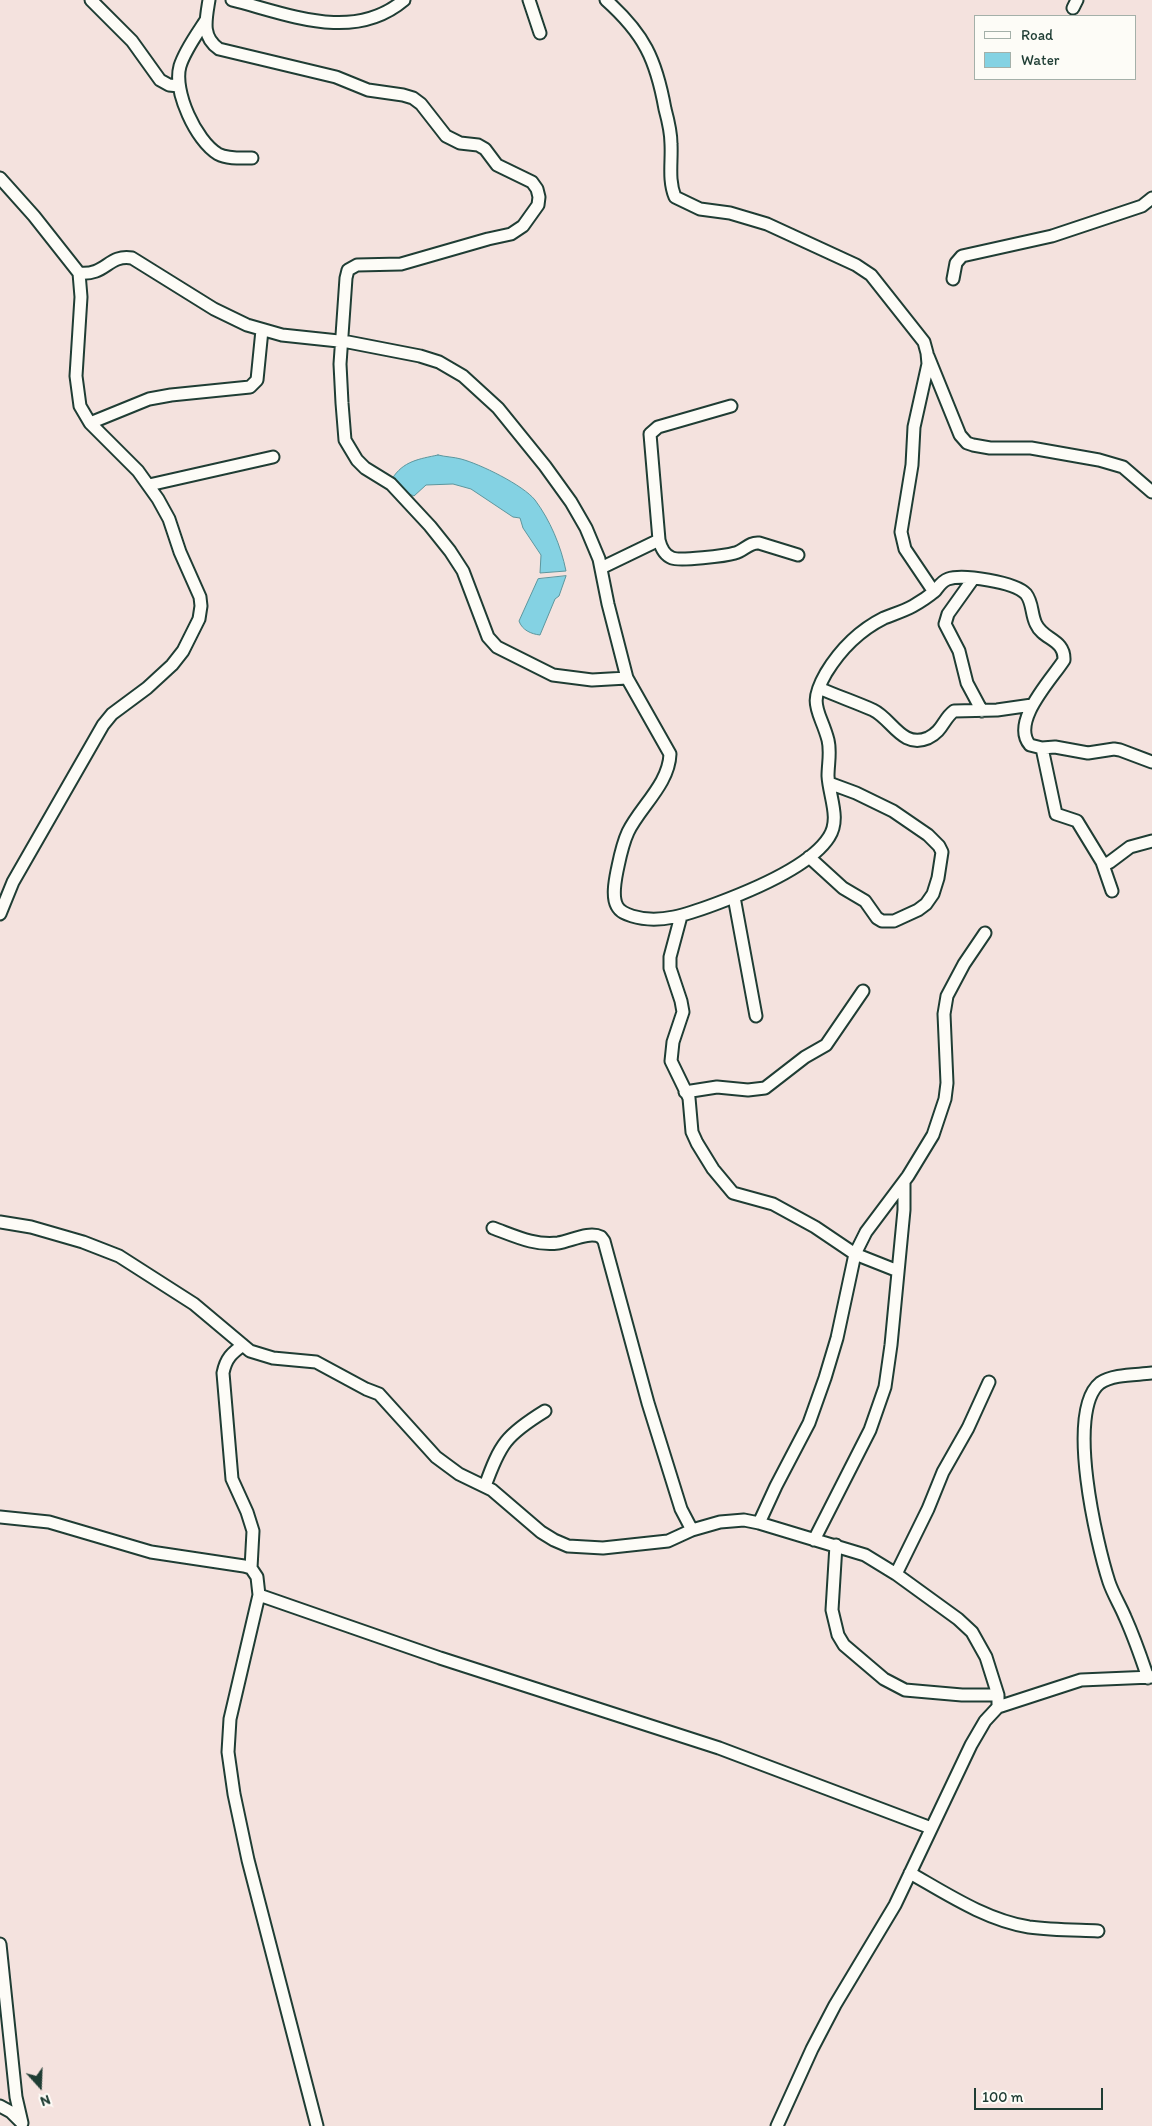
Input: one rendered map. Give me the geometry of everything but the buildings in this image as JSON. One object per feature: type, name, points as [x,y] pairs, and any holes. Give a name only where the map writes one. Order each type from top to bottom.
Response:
[{"type":"street","points":[[91,0],[132,41],[160,80],[169,85],[178,86]]},
{"type":"street","points":[[209,0],[206,36],[211,44],[219,49],[336,77],[368,90],[413,98],[421,104],[446,136],[460,143],[478,145],[485,149],[497,165],[532,182],[537,189],[538,204],[523,226],[512,234],[401,264],[357,265],[348,270],[341,342],[342,403],[346,440],[357,460],[365,468],[391,484],[413,506],[463,571],[488,637],[497,647],[553,676],[592,680],[627,678]]},
{"type":"street","points":[[232,0],[288,17],[333,23],[367,20],[394,8],[404,0]]},
{"type":"street","points":[[529,0],[540,33]]},
{"type":"street","points":[[606,0],[633,27],[648,49],[659,76],[671,142],[671,188],[675,197],[700,209],[730,213],[767,224],[856,265],[871,275],[924,342],[960,435],[967,443],[990,448],[1031,448],[1099,460],[1123,468],[1152,492]]},
{"type":"street","points":[[206,20],[183,56],[179,68],[178,86],[189,117],[198,133],[210,148],[219,154],[252,158]]},
{"type":"street","points":[[0,178],[34,216],[79,273],[81,297],[77,390],[80,406],[90,424],[138,471],[149,485],[169,519],[180,552],[198,592],[201,606],[198,619],[183,651],[172,665],[112,714],[103,725],[13,882],[0,914]]},
{"type":"street","points":[[953,279],[956,263],[962,256],[1052,236],[1142,206],[1152,198]]},
{"type":"street","points":[[79,273],[94,274],[121,256],[132,258],[214,309],[234,320],[262,330],[420,356],[439,362],[463,376],[498,408],[571,502],[593,543],[601,568],[627,678],[669,749],[670,760],[656,790],[629,831],[621,850],[616,878],[616,903],[619,910],[634,917],[664,919],[681,916],[734,897],[786,872],[809,857],[829,837],[834,824],[829,783],[830,750],[816,707],[819,688],[828,669],[855,637],[882,619],[911,607],[934,592],[946,580],[959,578],[973,579],[1010,585],[1020,589],[1030,601],[1037,626],[1053,638],[1063,650],[1064,660],[1032,705],[1026,726],[1026,736],[1030,745],[1042,748],[1055,746],[1088,753],[1114,749],[1152,762]]},
{"type":"street","points":[[90,424],[149,399],[250,387],[257,380],[262,330]]},
{"type":"street","points":[[927,353],[928,364],[914,427],[912,465],[901,532],[905,549],[934,592]]},
{"type":"street","points":[[731,406],[658,427],[650,434],[659,540],[662,549],[667,555],[677,560],[734,554],[753,542],[798,555]]},
{"type":"street","points":[[149,485],[273,457]]},
{"type":"street","points":[[601,568],[659,540]]},
{"type":"street","points":[[973,579],[948,614],[945,624],[959,651],[969,688],[982,711]]},
{"type":"street","points":[[819,688],[874,711],[900,735],[908,739],[926,738],[938,732],[954,711],[982,711],[1032,705]]},
{"type":"street","points":[[1042,748],[1056,814],[1078,820],[1102,862],[1112,890]]},
{"type":"street","points":[[809,857],[843,888],[865,901],[877,918],[882,921],[894,921],[918,910],[926,904],[933,894],[938,878],[942,852],[928,835],[893,810],[829,783]]},
{"type":"street","points":[[1102,862],[1106,864],[1110,862],[1136,844],[1152,841]]},
{"type":"street","points":[[734,897],[756,1016]]},
{"type":"street","points":[[681,916],[670,957],[670,968],[682,1001],[683,1012],[671,1052],[671,1061],[686,1092],[691,1109],[692,1132],[697,1143],[726,1187],[733,1193],[773,1204],[815,1227],[855,1254],[898,1271]]},
{"type":"street","points":[[760,1523],[776,1486],[809,1423],[825,1378],[837,1338],[855,1254],[866,1232],[904,1182],[933,1135],[945,1099],[947,1083],[944,1014],[946,996],[964,964],[985,933]]},
{"type":"street","points":[[686,1092],[717,1087],[748,1090],[765,1088],[805,1057],[826,1044],[863,991]]},
{"type":"street","points":[[814,1540],[879,1410],[885,1386],[891,1345],[904,1210],[904,1182]]},
{"type":"street","points":[[0,1222],[31,1227],[84,1242],[119,1256],[194,1304],[257,1355],[316,1362],[379,1394],[436,1458],[459,1474],[486,1486],[507,1501],[541,1532],[568,1546],[602,1548],[656,1543],[668,1541],[692,1530],[731,1521],[760,1523],[865,1555],[896,1574],[958,1619],[972,1632],[986,1657],[998,1695],[998,1707]]},
{"type":"street","points":[[493,1228],[542,1244],[560,1243],[596,1234],[604,1241],[648,1403],[681,1509],[692,1530]]},
{"type":"street","points":[[243,1345],[225,1361],[223,1372],[232,1478],[253,1531],[251,1568],[257,1577],[259,1595],[230,1719],[228,1752],[235,1801],[248,1860],[318,2126]]},
{"type":"street","points":[[777,2126],[812,2049],[835,2005],[883,1927],[970,1745],[985,1721],[998,1707],[1081,1680],[1150,1677],[1110,1584],[1100,1551],[1086,1478],[1084,1427],[1092,1392],[1101,1382],[1113,1378],[1152,1374]]},
{"type":"street","points":[[896,1574],[928,1509],[943,1472],[968,1428],[989,1382]]},
{"type":"street","points":[[486,1486],[493,1464],[506,1440],[524,1424],[545,1411]]},
{"type":"street","points":[[0,1518],[49,1522],[151,1552],[251,1568]]},
{"type":"street","points":[[836,1545],[832,1610],[836,1629],[844,1645],[884,1679],[905,1690],[962,1695],[998,1695]]},
{"type":"street","points":[[259,1595],[440,1658],[719,1748],[931,1828]]},
{"type":"street","points":[[910,1873],[973,1908],[1003,1920],[1029,1927],[1098,1931]]},
{"type":"street","points":[[0,1944],[16,2097],[23,2125]]},
{"type":"street","points":[[0,2106],[11,2112],[23,2125]]},
{"type":"water","points":[[438,455],[461,459],[479,465],[501,476],[529,494],[535,500],[550,525],[558,543],[566,571],[540,573],[541,555],[523,528],[520,518],[513,517],[471,489],[453,484],[426,485],[414,496],[405,492],[392,479],[406,465]]},
{"type":"water","points":[[566,576],[559,596],[555,599],[540,635],[530,633],[519,621],[538,579]]}]
